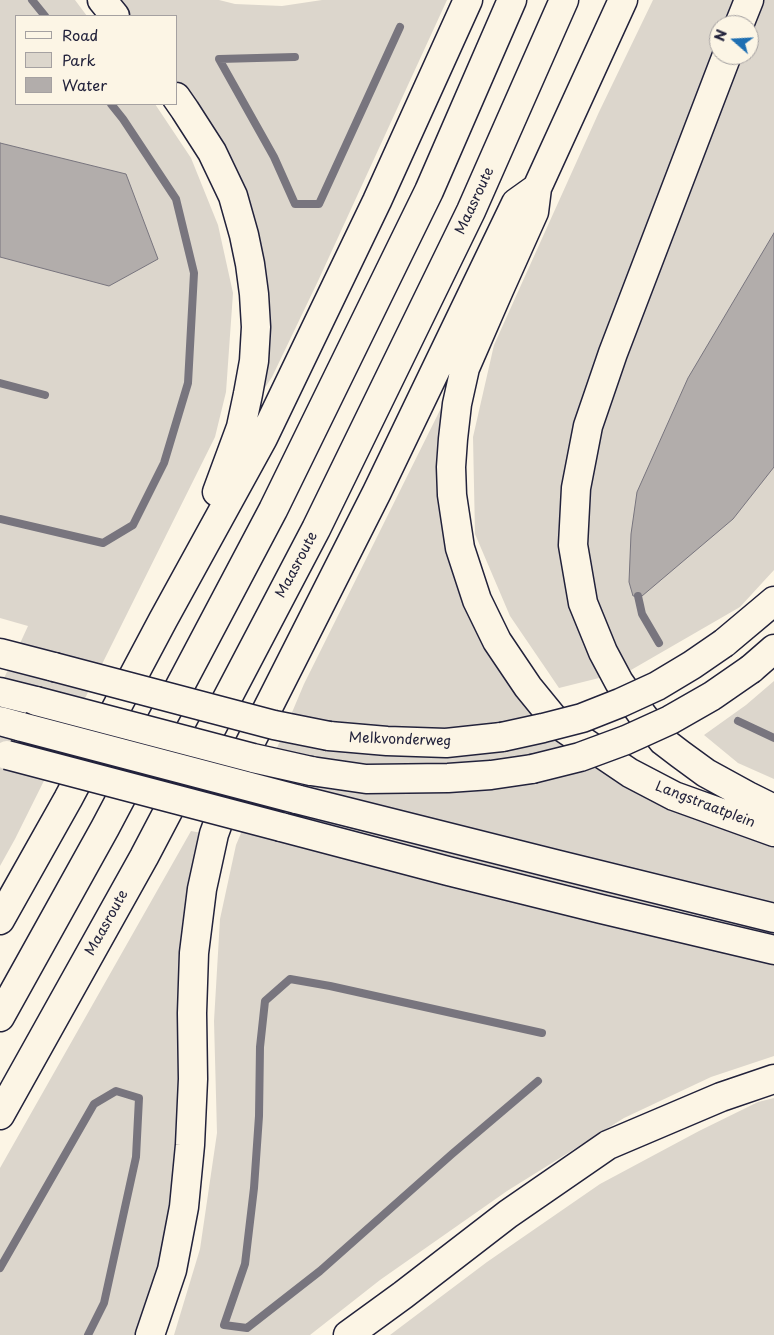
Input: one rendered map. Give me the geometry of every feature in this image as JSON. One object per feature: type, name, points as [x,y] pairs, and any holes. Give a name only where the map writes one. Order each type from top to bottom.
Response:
[{"type":"main road","points":[[102,0],[113,15]]},
{"type":"main road","points":[[0,920],[68,799],[162,620],[262,438],[377,201],[468,0]]},
{"type":"main road","points":[[0,1017],[105,828],[273,510],[429,191],[512,0]]},
{"type":"main road","name":"Maasroute","points":[[0,1115],[144,858],[316,529],[471,211],[564,0]]},
{"type":"main road","points":[[150,1335],[172,1270],[184,1207],[190,1145],[193,1078],[192,1013],[194,953],[202,889],[214,834],[239,765],[377,492],[516,203],[537,188],[624,0]]},
{"type":"main road","points":[[743,15],[749,0]]},
{"type":"main road","points":[[724,65],[613,353],[588,426],[576,488],[573,546],[584,603],[603,652],[619,682],[643,716],[663,741],[706,773],[774,808]]},
{"type":"main road","points":[[162,620],[207,520],[241,427],[254,362],[256,327],[250,264],[233,196],[212,152],[178,100]]},
{"type":"main road","name":"Langstraatplein","points":[[537,188],[534,212],[465,368],[457,404],[452,440],[452,496],[460,548],[477,600],[497,641],[528,687],[559,724],[630,773],[674,796],[774,832]]},
{"type":"main road","name":"Melkvonderweg","points":[[0,653],[274,725],[329,736],[386,741],[446,743],[502,737],[543,728],[574,720],[620,703],[692,666],[724,643],[774,601]]},
{"type":"main road","points":[[0,692],[311,771],[366,779],[448,778],[492,775],[532,769],[580,757],[617,744],[670,720],[712,696],[751,669],[774,649]]},
{"type":"main road","points":[[11,724],[296,799],[774,918]]},
{"type":"main road","points":[[4,754],[467,876],[774,950]]},
{"type":"main road","points":[[348,1335],[508,1214],[608,1146],[721,1097],[774,1079]]},
{"type":"green space","points":[[0,0],[75,0],[86,15],[15,15],[15,105],[156,105],[191,158],[218,225],[233,293],[226,392],[215,437],[0,866],[0,687],[28,626],[0,618]]},
{"type":"green space","points":[[112,0],[219,0],[235,4],[282,6],[322,0],[447,0],[318,281],[272,377],[258,398],[266,336],[194,102],[178,82],[178,15],[124,15]]},
{"type":"green space","points":[[653,0],[774,0],[774,570],[740,607],[631,670],[559,688],[510,616],[475,534],[473,437],[494,345],[599,112]]},
{"type":"green space","points":[[446,398],[451,564],[480,638],[529,705],[774,841],[774,1056],[711,1077],[624,1118],[507,1191],[380,1280],[310,1335],[174,1335],[200,1249],[217,1133],[214,1021],[220,919],[236,845],[304,684]]},
{"type":"green space","points":[[774,681],[774,779],[738,763],[704,735],[746,705]]},
{"type":"green space","points":[[191,831],[207,834],[180,1078],[177,1172],[169,1229],[152,1292],[135,1335],[0,1335],[0,1168]]},
{"type":"green space","points":[[774,1098],[774,1335],[390,1335],[487,1262],[600,1184],[699,1131],[758,1102]]},
{"type":"water","points":[[0,143],[126,174],[158,259],[109,286],[0,257]]},
{"type":"water","points":[[774,233],[774,467],[733,519],[642,596],[633,596],[629,582],[631,534],[637,492],[688,378]]},
{"type":"waterway","points":[[32,0],[44,15]]},
{"type":"waterway","points":[[295,57],[219,59],[274,157],[295,204],[319,204],[400,27]]},
{"type":"waterway","points":[[0,519],[103,543],[133,525],[164,463],[188,383],[194,273],[176,199],[112,105]]},
{"type":"waterway","points":[[0,383],[45,395]]},
{"type":"waterway","points":[[638,596],[642,614],[659,643]]},
{"type":"waterway","points":[[738,721],[774,738]]},
{"type":"waterway","points":[[538,1081],[320,1271],[247,1328],[224,1325],[245,1264],[254,1188],[259,1116],[260,1047],[265,1001],[290,979],[330,986],[542,1033]]},
{"type":"waterway","points":[[0,1268],[94,1104],[116,1091],[139,1098],[136,1157],[104,1303],[88,1335]]}]
